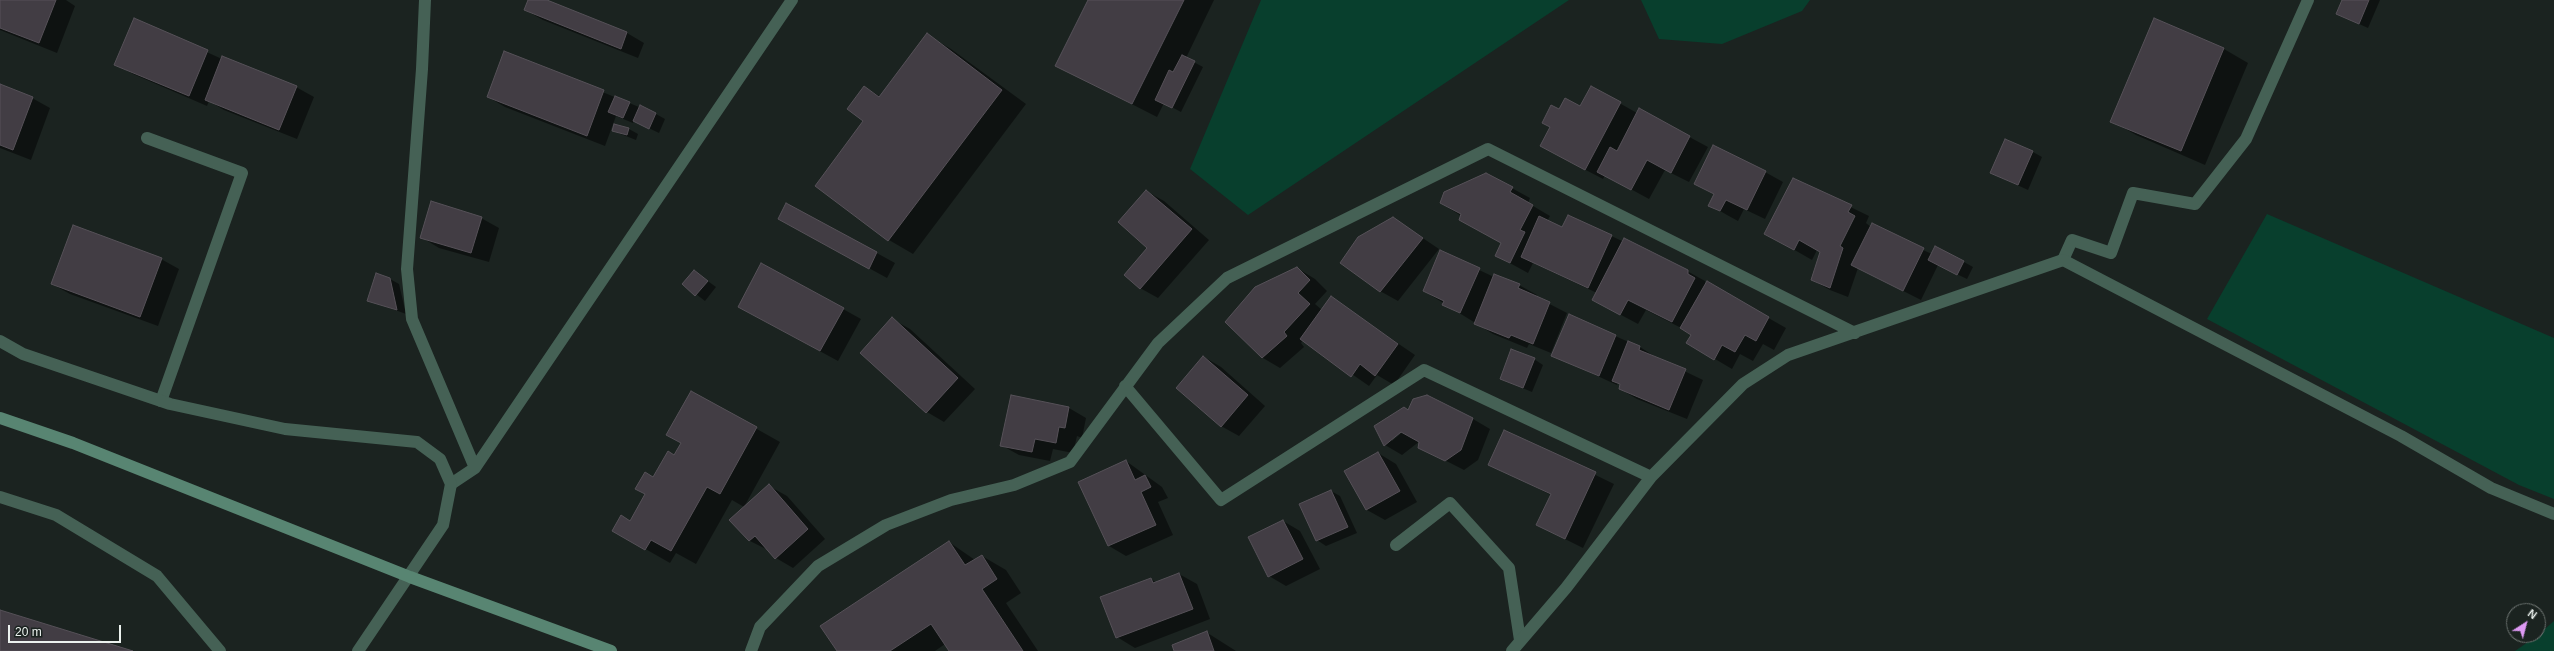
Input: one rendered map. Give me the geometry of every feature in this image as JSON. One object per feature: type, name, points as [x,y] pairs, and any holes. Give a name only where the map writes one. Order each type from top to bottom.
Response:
[{"type":"street","points":[[425,0],[422,69],[407,269],[412,319],[475,468]]},
{"type":"street","points":[[451,484],[475,468],[792,0]]},
{"type":"street","points":[[1512,651],[1566,588],[1652,477],[1743,384],[1788,355],[2063,260],[2072,240],[2111,253],[2133,193],[2196,204],[2246,139],[2308,0]]},
{"type":"street","points":[[147,138],[242,173],[161,401]]},
{"type":"street","points":[[751,651],[760,626],[818,566],[886,525],[952,500],[1014,485],[1070,462],[1158,343],[1227,278],[1488,149],[1855,333]]},
{"type":"street","points":[[2063,260],[2401,436],[2491,488],[2554,514]]},
{"type":"street","points":[[0,341],[23,354],[161,401],[285,429],[417,442],[440,459],[451,484],[443,525],[410,577],[358,651]]},
{"type":"street","points":[[1125,386],[1221,500],[1424,370],[1652,477]]},
{"type":"street","points":[[0,418],[73,444],[410,577],[611,651]]},
{"type":"street","points":[[0,497],[56,515],[157,576],[220,651]]},
{"type":"street","points":[[1396,545],[1450,503],[1509,568],[1520,640]]},
{"type":"green space","points":[[1261,0],[1569,0],[1248,215],[1190,169]]},
{"type":"green space","points":[[1641,0],[1810,0],[1802,11],[1722,44],[1659,39]]},
{"type":"green space","points":[[2267,214],[2554,338],[2554,499],[2519,485],[2207,319]]},
{"type":"green space","points":[[2554,621],[2554,651],[2515,651],[2526,643],[2546,643],[2546,628]]},
{"type":"building","points":[[0,0],[56,0],[39,43],[0,28]]},
{"type":"building","points":[[528,0],[547,0],[627,32],[621,49],[524,10]]},
{"type":"building","points":[[1088,0],[1184,0],[1132,104],[1055,66]]},
{"type":"building","points":[[2342,0],[2369,0],[2359,24],[2336,14]]},
{"type":"building","points":[[134,18],[208,50],[189,96],[114,65]]},
{"type":"building","points":[[2154,18],[2224,48],[2181,151],[2110,122]]},
{"type":"building","points":[[927,33],[1002,90],[888,241],[815,186],[863,121],[847,109],[864,86],[879,97]]},
{"type":"building","points":[[504,51],[604,90],[587,136],[487,97]]},
{"type":"building","points":[[1182,55],[1195,61],[1172,108],[1155,100],[1169,70],[1173,72]]},
{"type":"building","points":[[222,56],[297,86],[279,130],[205,100]]},
{"type":"building","points":[[0,84],[33,97],[13,150],[0,145]]},
{"type":"building","points":[[1591,86],[1621,102],[1585,170],[1540,146],[1550,127],[1542,123],[1551,105],[1559,109],[1565,98],[1580,106]]},
{"type":"building","points":[[615,96],[630,102],[623,118],[608,112]]},
{"type":"building","points":[[640,105],[656,113],[649,129],[633,121]]},
{"type":"building","points":[[1639,108],[1690,136],[1671,173],[1647,160],[1631,190],[1597,172],[1610,147],[1617,151]]},
{"type":"building","points":[[614,124],[629,128],[627,135],[612,131]]},
{"type":"building","points":[[2005,139],[2033,151],[2018,185],[1990,173]]},
{"type":"building","points":[[1713,145],[1766,171],[1747,210],[1726,200],[1720,211],[1708,206],[1714,194],[1694,184]]},
{"type":"building","points":[[1486,173],[1513,187],[1510,192],[1533,205],[1520,230],[1525,232],[1510,263],[1495,256],[1501,243],[1459,220],[1461,214],[1440,203],[1444,192]]},
{"type":"building","points":[[1793,178],[1852,205],[1848,212],[1855,216],[1840,246],[1843,248],[1830,288],[1811,280],[1820,252],[1799,240],[1794,250],[1764,234]]},
{"type":"building","points":[[1146,190],[1192,229],[1140,289],[1124,275],[1147,248],[1118,222]]},
{"type":"building","points":[[431,201],[482,217],[471,253],[420,238]]},
{"type":"building","points":[[786,203],[877,252],[869,269],[778,219]]},
{"type":"building","points":[[1568,215],[1612,235],[1588,288],[1521,257],[1539,216],[1562,227]]},
{"type":"building","points":[[1393,217],[1423,238],[1380,292],[1340,263],[1358,237]]},
{"type":"building","points":[[1872,223],[1924,248],[1903,291],[1851,265]]},
{"type":"building","points":[[73,225],[162,258],[140,317],[51,284]]},
{"type":"building","points":[[1624,238],[1688,270],[1688,274],[1695,278],[1672,322],[1628,300],[1620,315],[1592,300]]},
{"type":"building","points":[[1935,246],[1964,261],[1957,275],[1928,260]]},
{"type":"building","points":[[1440,250],[1480,268],[1460,313],[1442,305],[1444,301],[1423,291]]},
{"type":"building","points":[[761,263],[844,308],[820,351],[738,307]]},
{"type":"building","points":[[1297,267],[1310,280],[1298,293],[1310,304],[1284,332],[1287,336],[1262,358],[1225,322],[1255,287]]},
{"type":"building","points":[[694,270],[708,281],[695,296],[682,284]]},
{"type":"building","points":[[376,273],[390,278],[397,310],[367,301]]},
{"type":"building","points":[[1494,274],[1520,284],[1518,288],[1550,302],[1533,344],[1511,335],[1509,338],[1474,324]]},
{"type":"building","points":[[1707,281],[1769,317],[1756,341],[1745,335],[1735,352],[1722,345],[1714,360],[1686,343],[1691,335],[1680,328]]},
{"type":"building","points":[[1331,296],[1398,344],[1375,376],[1360,364],[1351,377],[1300,339]]},
{"type":"building","points":[[1569,314],[1616,335],[1599,376],[1551,356]]},
{"type":"building","points":[[892,317],[958,378],[926,413],[860,353]]},
{"type":"building","points":[[1628,341],[1640,346],[1639,350],[1686,369],[1669,410],[1619,389],[1620,384],[1612,381]]},
{"type":"building","points":[[1511,349],[1535,358],[1523,388],[1500,379]]},
{"type":"building","points":[[1203,356],[1248,395],[1221,427],[1176,388]]},
{"type":"building","points":[[691,391],[757,427],[720,494],[707,487],[671,551],[651,540],[645,550],[612,531],[621,515],[630,521],[645,494],[635,489],[645,472],[653,477],[668,451],[674,455],[681,443],[666,435]]},
{"type":"building","points":[[1011,395],[1069,407],[1065,428],[1059,427],[1056,443],[1035,439],[1032,452],[1000,446]]},
{"type":"building","points":[[1427,395],[1473,418],[1461,450],[1445,461],[1418,448],[1419,442],[1401,432],[1384,446],[1374,426],[1404,407],[1408,410],[1413,399]]},
{"type":"building","points":[[1504,430],[1596,472],[1565,539],[1536,525],[1551,494],[1488,465]]},
{"type":"building","points":[[1378,452],[1400,491],[1366,510],[1344,471]]},
{"type":"building","points":[[1126,460],[1135,480],[1145,475],[1151,487],[1141,492],[1156,525],[1108,546],[1078,482]]},
{"type":"building","points":[[769,484],[808,529],[775,559],[755,536],[749,541],[729,520]]},
{"type":"building","points":[[1331,490],[1348,527],[1316,541],[1299,504]]},
{"type":"building","points":[[1283,520],[1303,559],[1268,577],[1248,537]]},
{"type":"building","points":[[949,541],[965,565],[982,555],[997,579],[982,589],[1023,651],[949,651],[931,624],[890,651],[837,651],[820,626]]},
{"type":"building","points":[[1179,573],[1193,609],[1116,638],[1100,597],[1151,578],[1153,583]]},
{"type":"building","points":[[0,610],[133,651],[0,651]]},
{"type":"building","points":[[1207,631],[1214,651],[1174,651],[1172,645]]}]
